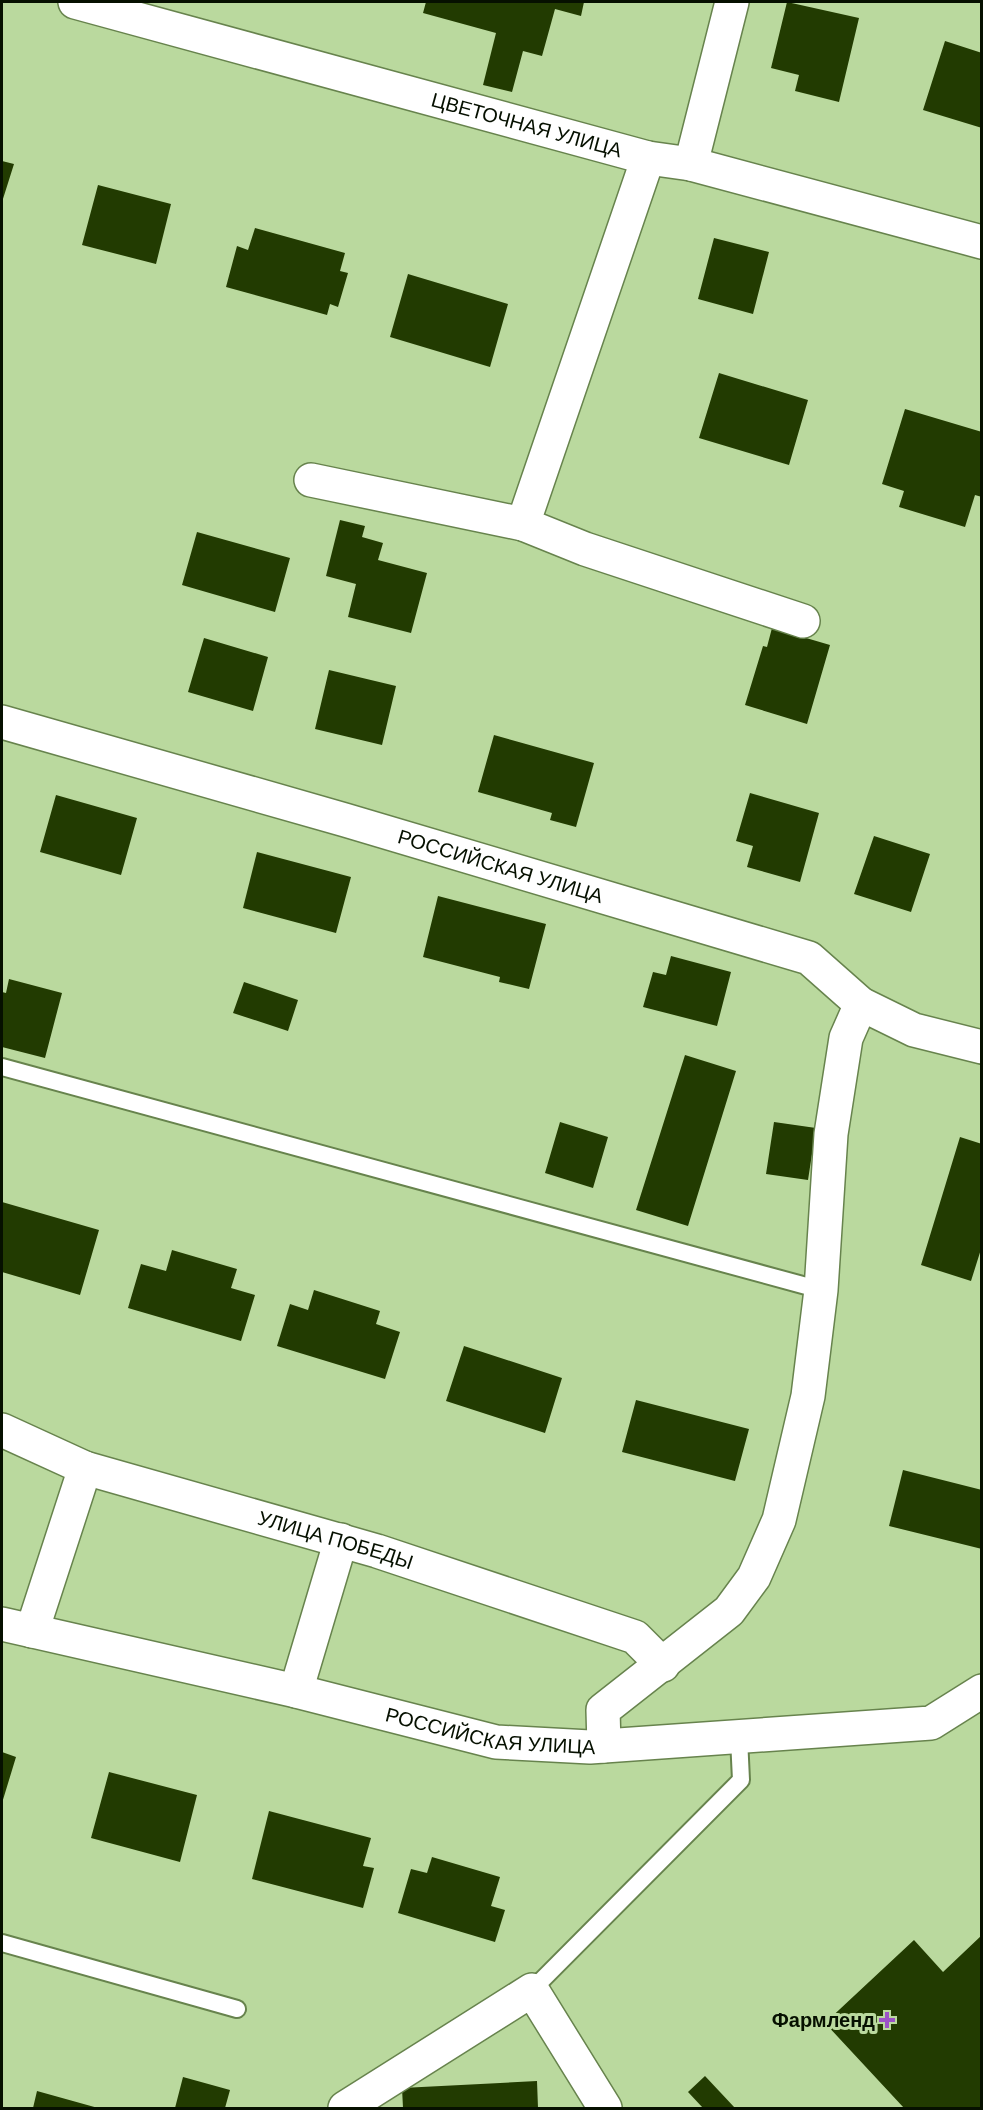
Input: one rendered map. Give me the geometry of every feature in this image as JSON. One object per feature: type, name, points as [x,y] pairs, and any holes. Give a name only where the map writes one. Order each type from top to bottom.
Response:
[{"type":"street","name":"ЦВЕТОЧНАЯ УЛИЦА","points":[[75,2],[648,158],[691,164],[981,242]]},
{"type":"street","points":[[691,164],[732,2]]},
{"type":"street","points":[[523,524],[648,158]]},
{"type":"street","points":[[311,480],[523,524],[585,549],[803,621]]},
{"type":"street","name":"РОССИЙСКАЯ УЛИЦА","points":[[2,722],[345,820],[809,958],[861,1004],[914,1030],[981,1047]]},
{"type":"street","points":[[604,1746],[603,1710],[729,1611],[754,1577],[779,1520],[808,1396],[821,1290],[831,1134],[846,1038],[861,1004]]},
{"type":"street","name":"УЛИЦА ПОБЕДЫ","points":[[2,1430],[85,1468],[341,1540],[635,1637],[663,1665]]},
{"type":"street","points":[[17,1627],[85,1468]]},
{"type":"street","points":[[296,1691],[341,1540]]},
{"type":"street","name":"РОССИЙСКАЯ УЛИЦА","points":[[17,1627],[296,1691],[496,1742],[604,1746],[931,1723],[981,1691]]},
{"type":"street","points":[[345,2109],[532,1990],[605,2109]]},
{"type":"lane","points":[[2,1067],[821,1290]]},
{"type":"lane","points":[[532,1990],[741,1780],[739,1738]]},
{"type":"lane","points":[[2,1943],[237,2009]]},
{"type":"building","points":[[426,2],[584,2],[581,16],[555,9],[542,56],[523,51],[512,92],[483,85],[496,33],[423,13]]},
{"type":"building","points":[[787,2],[859,18],[839,102],[795,91],[799,75],[771,68]]},
{"type":"building","points":[[945,41],[982,53],[982,128],[923,110]]},
{"type":"building","points":[[2,161],[14,164],[2,202]]},
{"type":"building","points":[[98,185],[171,204],[156,264],[82,245]]},
{"type":"building","points":[[255,228],[345,253],[340,271],[348,273],[338,307],[330,304],[327,315],[226,287],[237,246],[248,250]]},
{"type":"building","points":[[714,238],[769,252],[753,314],[698,299]]},
{"type":"building","points":[[408,274],[508,304],[490,367],[390,337]]},
{"type":"building","points":[[719,373],[808,400],[789,465],[699,438]]},
{"type":"building","points":[[905,409],[982,432],[982,497],[975,495],[965,527],[899,507],[904,491],[882,484]]},
{"type":"building","points":[[340,520],[365,526],[362,537],[383,543],[378,560],[427,573],[411,633],[348,617],[356,584],[326,576]]},
{"type":"building","points":[[197,532],[290,558],[275,612],[182,585]]},
{"type":"building","points":[[772,628],[830,645],[807,724],[745,705],[763,646],[767,647]]},
{"type":"building","points":[[204,638],[268,657],[253,711],[188,692]]},
{"type":"building","points":[[329,670],[396,686],[382,745],[315,729]]},
{"type":"building","points":[[494,735],[594,763],[576,827],[550,820],[552,813],[478,792]]},
{"type":"building","points":[[750,793],[819,813],[800,882],[747,867],[753,846],[736,841]]},
{"type":"building","points":[[56,795],[137,818],[121,875],[40,852]]},
{"type":"building","points":[[874,836],[930,854],[911,912],[854,894]]},
{"type":"building","points":[[257,852],[351,877],[336,933],[243,908]]},
{"type":"building","points":[[438,896],[546,924],[529,989],[499,982],[500,977],[423,957]]},
{"type":"building","points":[[671,956],[731,972],[717,1026],[643,1007],[653,972],[666,975]]},
{"type":"building","points":[[9,979],[62,993],[45,1058],[2,1047],[2,992],[6,993]]},
{"type":"building","points":[[244,982],[298,1000],[288,1031],[233,1013]]},
{"type":"building","points":[[685,1055],[736,1071],[688,1226],[636,1210]]},
{"type":"building","points":[[560,1122],[608,1137],[593,1188],[545,1173]]},
{"type":"building","points":[[774,1122],[816,1128],[808,1180],[766,1174]]},
{"type":"building","points":[[960,1137],[982,1144],[982,1246],[971,1281],[921,1265]]},
{"type":"building","points":[[2,1202],[99,1230],[80,1295],[2,1272]]},
{"type":"building","points":[[172,1250],[237,1269],[231,1288],[255,1295],[241,1341],[128,1308],[141,1264],[166,1271]]},
{"type":"building","points":[[314,1290],[380,1311],[376,1324],[400,1332],[385,1379],[277,1346],[290,1304],[308,1310]]},
{"type":"building","points":[[464,1346],[562,1378],[545,1433],[446,1401]]},
{"type":"building","points":[[636,1400],[749,1429],[735,1481],[622,1452]]},
{"type":"building","points":[[903,1470],[982,1490],[982,1549],[889,1526]]},
{"type":"building","points":[[2,1752],[16,1757],[2,1803]]},
{"type":"building","points":[[109,1772],[197,1795],[180,1862],[91,1838]]},
{"type":"building","points":[[269,1811],[371,1838],[363,1866],[374,1868],[363,1908],[252,1879]]},
{"type":"building","points":[[432,1857],[500,1877],[491,1906],[505,1910],[495,1942],[398,1913],[411,1869],[427,1873]]},
{"type":"building","points":[[982,1935],[982,2108],[904,2108],[825,2023],[914,1940],[943,1972]]},
{"type":"building","points":[[705,2076],[735,2108],[703,2108],[688,2092]]},
{"type":"building","points":[[183,2077],[230,2090],[225,2108],[175,2108]]},
{"type":"building","points":[[537,2081],[538,2108],[403,2108],[402,2088]]},
{"type":"building","points":[[37,2091],[98,2108],[33,2108]]},
{"type":"place","name":"Фармленд","points":[[887,2020]]}]
